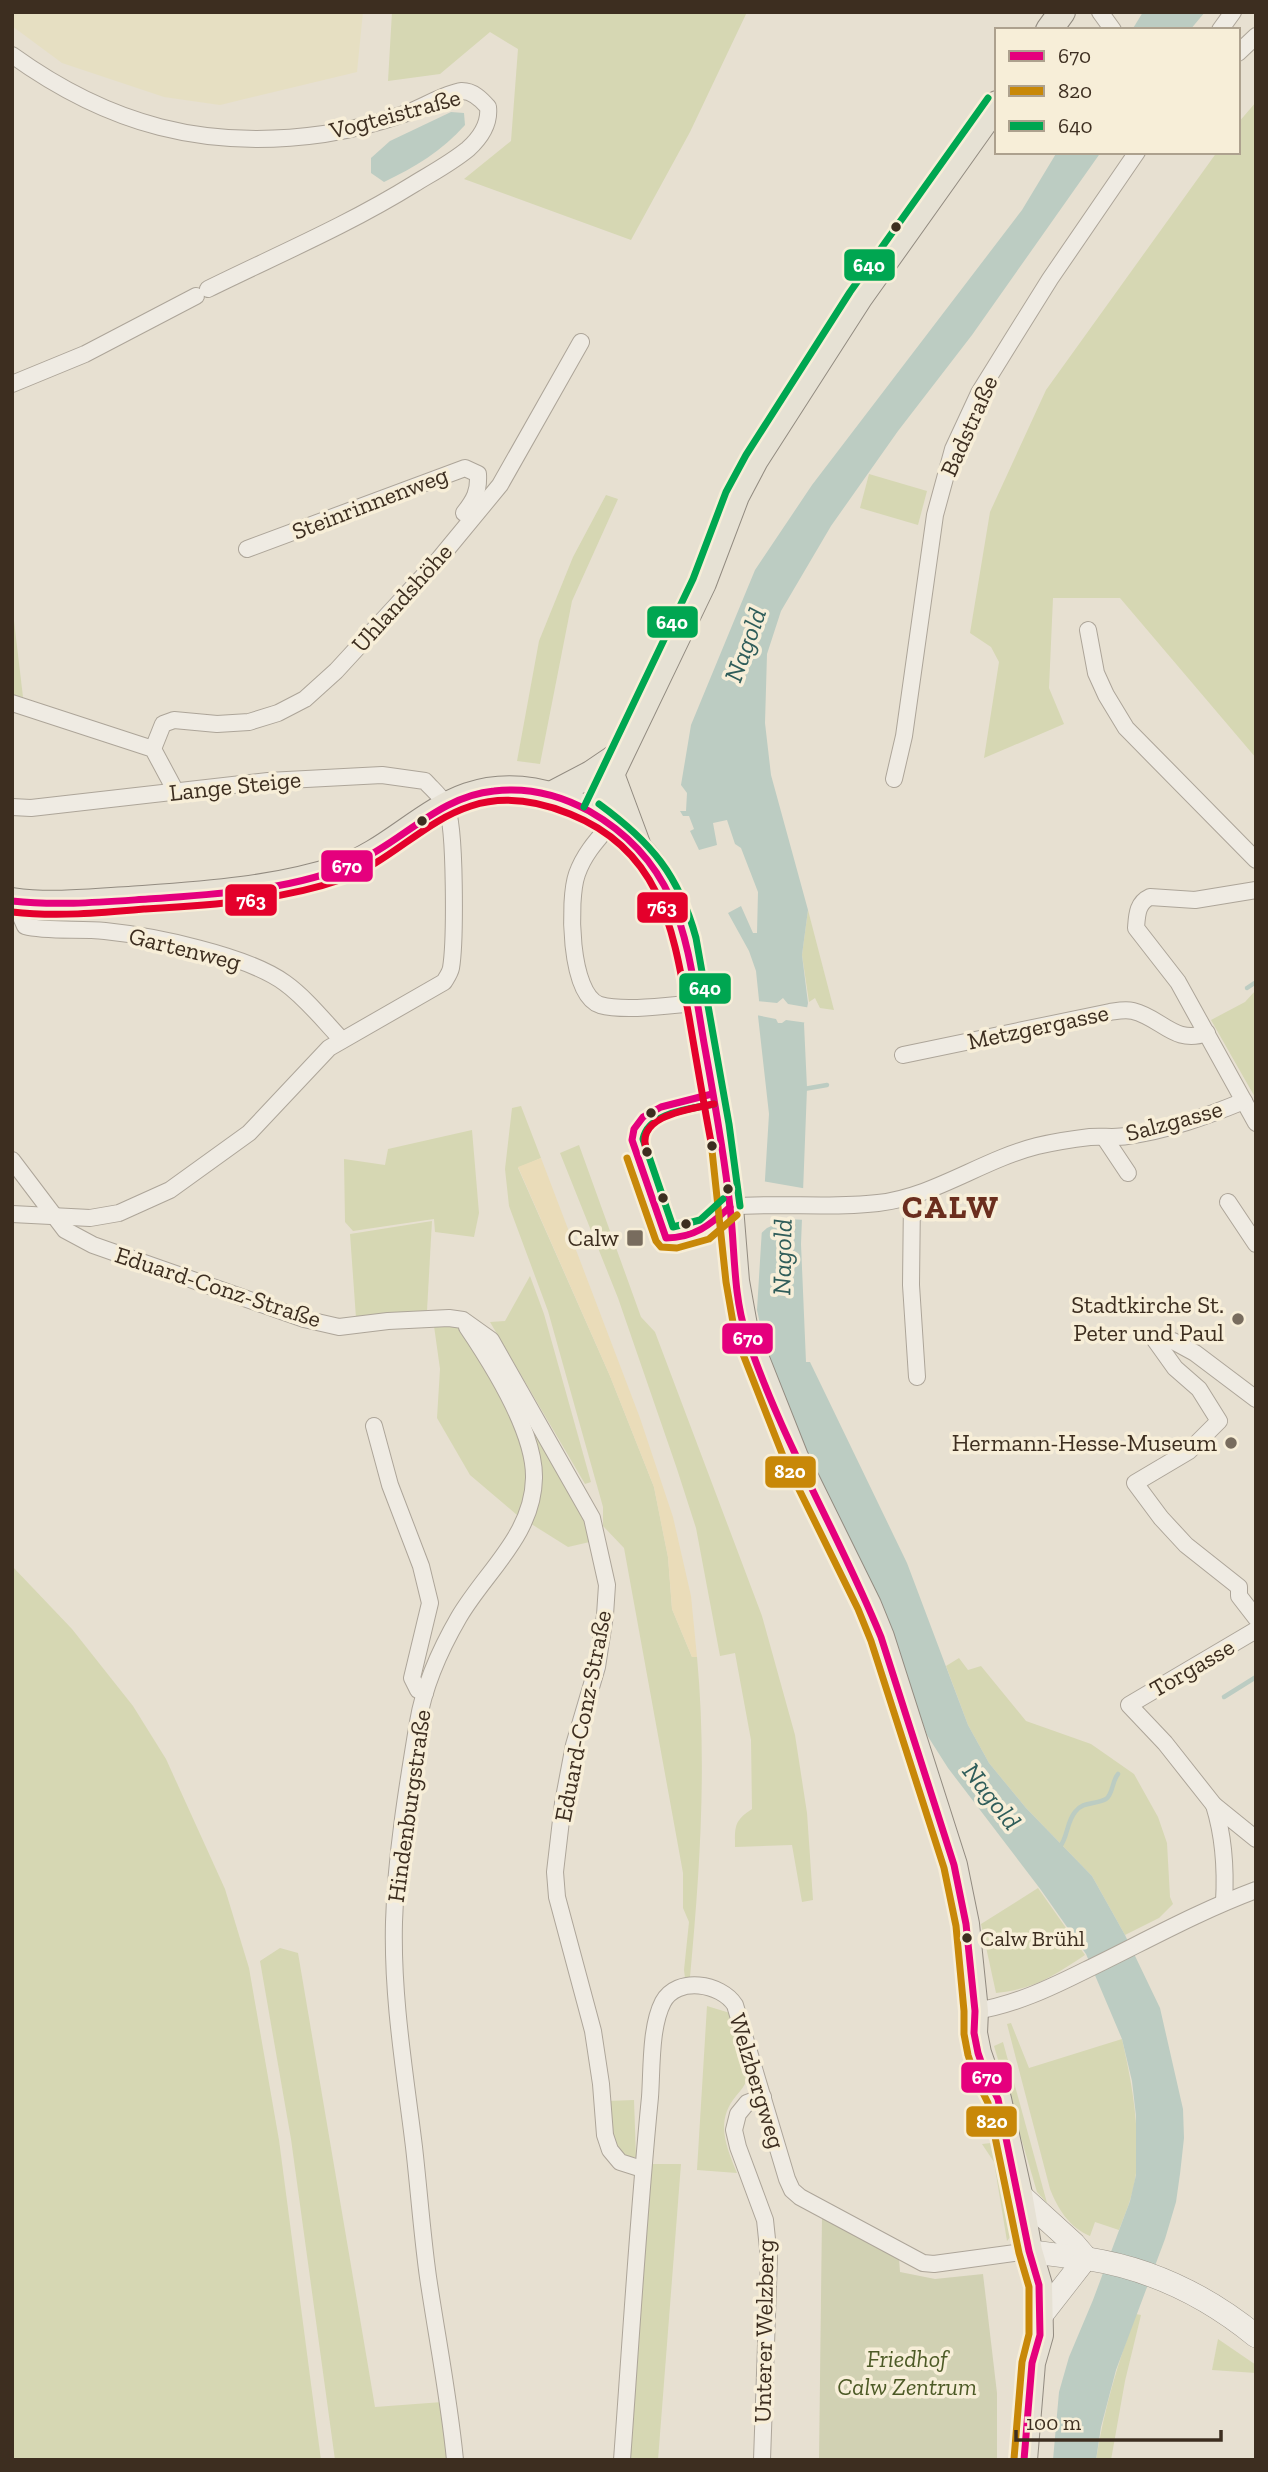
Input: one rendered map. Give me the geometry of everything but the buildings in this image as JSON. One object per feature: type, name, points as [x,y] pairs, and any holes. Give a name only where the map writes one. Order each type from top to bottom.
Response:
[{"type":"main road","points":[[1050,28],[1062,12]]},
{"type":"main road","points":[[601,819],[616,764],[703,583],[736,496],[755,460],[859,298],[995,107]]},
{"type":"main road","points":[[551,795],[616,764]]},
{"type":"main road","points":[[616,764],[638,847]]},
{"type":"main road","points":[[17,902],[70,904],[167,897],[265,886],[320,874],[357,862],[446,806],[467,796],[492,790],[517,790],[551,795],[601,819],[638,847],[660,877],[678,910],[686,940],[719,1126],[737,1287],[746,1331],[761,1376],[795,1457],[881,1637],[954,1865],[966,1924],[975,2011],[974,2033],[978,2053],[998,2099],[1020,2194],[1029,2251],[1039,2285],[1040,2335],[1032,2363],[1024,2460]]},
{"type":"main road","points":[[1029,2251],[1023,2286],[1028,2348],[1032,2363]]},
{"type":"street","points":[[1100,12],[1112,28]]},
{"type":"street","points":[[1221,28],[1233,12]]},
{"type":"street","points":[[1240,50],[1256,36]]},
{"type":"street","name":"Vogteistraße","points":[[12,55],[44,77],[105,110],[156,126],[236,139],[286,138],[339,131],[408,113],[458,92],[472,93],[488,107],[488,121],[469,148],[391,198],[85,354],[12,384]]},
{"type":"street","name":"Badstraße","points":[[894,779],[905,736],[935,515],[953,449],[979,393],[1050,279],[1136,154]]},
{"type":"street","name":"Uhlandshöhe","points":[[153,749],[163,724],[174,719],[217,724],[249,722],[278,713],[305,699],[337,671],[439,559],[500,485],[581,342]]},
{"type":"street","name":"Steinrinnenweg","points":[[247,549],[465,468],[478,474],[479,488],[476,497],[437,548],[439,559]]},
{"type":"street","points":[[1088,630],[1096,673],[1126,728],[1256,860]]},
{"type":"street","points":[[12,704],[153,749],[175,790]]},
{"type":"street","name":"Lange Steige","points":[[12,807],[31,808],[268,781],[382,775],[425,782],[446,806]]},
{"type":"street","points":[[12,1214],[54,1214],[90,1218],[119,1213],[170,1190],[249,1133],[329,1048],[444,982],[450,972],[453,913],[452,830],[446,806]]},
{"type":"street","points":[[601,819],[577,874],[573,891],[571,917],[576,960],[583,985],[591,999],[600,1005],[639,1008],[697,1003]]},
{"type":"street","points":[[1256,890],[1195,900],[1150,897],[1144,900],[1137,911],[1136,928],[1178,982],[1256,1123]]},
{"type":"street","name":"Gartenweg","points":[[17,902],[25,926],[110,931],[216,954],[257,968],[285,983],[342,1040]]},
{"type":"street","name":"Metzgergasse","points":[[904,1055],[1129,1010],[1143,1014],[1179,1036],[1194,1038],[1207,1033]]},
{"type":"street","name":"Salzgasse","points":[[730,1208],[759,1205],[877,1204],[912,1198],[981,1165],[1040,1145],[1128,1136],[1180,1123],[1244,1101]]},
{"type":"street","name":"Salzgasse","points":[[1104,1137],[1128,1173]]},
{"type":"street","name":"Eduard-Conz-Straße","points":[[12,1160],[65,1230],[93,1245],[304,1319],[339,1327],[449,1318],[463,1320],[491,1340],[586,1506],[598,1538],[607,1584],[597,1667],[575,1745],[563,1803],[555,1872],[556,1896],[593,2031],[610,2150],[620,2162],[642,2169]]},
{"type":"street","points":[[912,1198],[911,1285],[917,1377]]},
{"type":"street","points":[[1228,1202],[1256,1244]]},
{"type":"street","name":"Hindenburgstraße","points":[[455,2460],[443,2361],[428,2279],[402,2058],[394,1966],[399,1842],[425,1693],[460,1616],[512,1545],[527,1516],[534,1477],[531,1454],[521,1425],[488,1359],[463,1320]]},
{"type":"street","name":"Torgasse","points":[[1256,1399],[1195,1353],[1173,1341],[1156,1341],[1175,1368],[1199,1389],[1219,1421],[1189,1451],[1135,1482],[1161,1518],[1186,1545],[1239,1587],[1239,1596],[1256,1618]]},
{"type":"street","points":[[374,1426],[390,1485],[421,1566],[430,1603],[412,1678],[418,1690],[425,1693]]},
{"type":"street","name":"Torgasse","points":[[1214,1805],[1165,1743],[1129,1704],[1256,1630]]},
{"type":"street","points":[[1214,1805],[1220,1825],[1226,1870],[1224,1902]]},
{"type":"street","points":[[1214,1805],[1256,1839]]},
{"type":"street","points":[[975,2011],[1000,2007],[1083,1972],[1224,1902],[1256,1890]]},
{"type":"street","name":"Welzbergweg","points":[[622,2460],[642,2169],[658,2019],[663,2003],[671,1992],[684,1987],[709,1988],[720,1990],[731,1999],[741,2019],[787,2179],[792,2190],[800,2197],[923,2263],[934,2264],[1029,2251]]},
{"type":"street","name":"Unterer Welzberg","points":[[762,2460],[769,2258],[765,2220],[734,2130],[738,2114],[747,2103],[763,2097]]},
{"type":"street","points":[[1020,2194],[1092,2259]]},
{"type":"street","points":[[1029,2251],[1092,2259],[1161,2278],[1251,2327]]},
{"type":"street","points":[[1040,2317],[1092,2259]]},
{"type":"shaded area","points":[[12,12],[363,12],[357,72],[220,105],[164,97],[62,63],[12,26]]},
{"type":"green space","points":[[392,12],[747,12],[690,132],[631,240],[464,179],[511,141],[518,49],[490,32],[440,74],[388,81]]},
{"type":"green space","points":[[1256,102],[1256,758],[1120,598],[1053,598],[1049,688],[1064,724],[984,758],[999,662],[991,647],[970,633],[990,512],[1046,390],[1216,154],[1240,154],[1240,121]]},
{"type":"green space","points":[[869,474],[927,491],[918,525],[860,508]]},
{"type":"green space","points":[[606,495],[618,499],[572,601],[540,764],[517,761],[539,641],[573,557]]},
{"type":"green space","points":[[12,604],[23,697],[12,695]]},
{"type":"green space","points":[[808,910],[834,1010],[820,1008],[815,998],[809,1002],[802,955]]},
{"type":"green space","points":[[1256,990],[1256,1099],[1211,1020],[1245,1002]]},
{"type":"green space","points":[[521,1106],[541,1158],[518,1168],[610,1376],[654,1487],[668,1557],[672,1609],[692,1657],[697,1657],[702,1737],[701,1817],[690,1977],[685,1978],[689,1922],[683,1908],[683,1873],[624,1548],[603,1526],[603,1507],[548,1311],[509,1206],[505,1169],[512,1108]]},
{"type":"green space","points":[[472,1130],[479,1213],[474,1237],[435,1232],[434,1219],[353,1231],[345,1222],[344,1159],[385,1165],[388,1149]]},
{"type":"green space","points":[[579,1145],[641,1317],[655,1332],[762,1616],[795,1735],[807,1813],[813,1900],[802,1902],[792,1845],[735,1847],[737,1825],[752,1809],[751,1740],[735,1653],[720,1656],[696,1528],[618,1298],[560,1153]]},
{"type":"green space","points":[[432,1221],[427,1311],[356,1318],[350,1234]]},
{"type":"green space","points":[[530,1276],[544,1314],[591,1482],[585,1484],[490,1322],[505,1321]]},
{"type":"green space","points":[[460,1323],[530,1421],[587,1515],[594,1541],[568,1547],[517,1515],[470,1475],[437,1418],[440,1369],[434,1326]]},
{"type":"green space","points":[[12,1566],[72,1629],[133,1706],[166,1759],[225,1889],[249,1968],[279,2140],[321,2460],[12,2460]]},
{"type":"green space","points":[[959,1658],[968,1670],[981,1666],[1026,1721],[1091,1744],[1134,1774],[1158,1817],[1167,1843],[1170,1897],[1173,1904],[1159,1918],[1125,1935],[1092,1876],[1026,1808],[989,1763],[968,1725],[946,1666]]},
{"type":"green space","points":[[1038,1888],[1085,1955],[1043,1980],[1022,1988],[996,1993],[981,1924]]},
{"type":"green space","points":[[280,1948],[298,1953],[375,2407],[456,2401],[461,2460],[335,2460],[291,2139],[260,1961]]},
{"type":"green space","points":[[707,2006],[730,2013],[746,2066],[746,2082],[730,2105],[724,2124],[726,2143],[737,2173],[697,2170]]},
{"type":"green space","points":[[1011,2023],[1029,2068],[1122,2039],[1134,2106],[1137,2156],[1133,2188],[1119,2230],[1095,2222],[1090,2236],[1070,2222],[1057,2204],[1050,2189],[1007,2024]]},
{"type":"green space","points":[[1003,2042],[1047,2203],[1037,2192],[994,2046]]},
{"type":"green space","points":[[634,2100],[636,2157],[625,2157],[615,2147],[607,2101]]},
{"type":"green space","points":[[991,2143],[996,2148],[1014,2232],[1007,2241],[994,2162],[982,2144]]},
{"type":"green space","points":[[649,2164],[681,2164],[658,2460],[629,2460]]},
{"type":"green space","name":"Friedhof Calw Zentrum","points":[[822,2216],[899,2258],[900,2272],[935,2279],[983,2274],[997,2393],[997,2460],[819,2460]]},
{"type":"green space","points":[[1136,2314],[1141,2315],[1125,2381],[1111,2460],[1096,2460],[1112,2386]]},
{"type":"green space","points":[[1218,2339],[1256,2365],[1256,2373],[1212,2370]]},
{"type":"sand","points":[[541,1158],[640,1418],[673,1517],[691,1596],[697,1657],[692,1657],[672,1609],[668,1557],[654,1487],[610,1376],[518,1167]]},
{"type":"water","points":[[1143,12],[1205,12],[1192,28],[1133,28]]},
{"type":"water","points":[[451,112],[464,113],[465,125],[437,151],[384,182],[371,173],[371,158],[390,141]]},
{"type":"water","name":"Nagold","points":[[1056,154],[1100,154],[972,335],[898,431],[831,526],[781,611],[767,654],[765,723],[771,775],[808,910],[802,955],[808,1003],[804,1024],[807,1088],[801,1244],[806,1362],[810,1362],[907,1563],[968,1725],[989,1763],[1026,1808],[1092,1876],[1125,1935],[1160,2008],[1183,2109],[1184,2138],[1176,2202],[1116,2370],[1101,2427],[1096,2460],[1053,2460],[1059,2392],[1069,2357],[1130,2201],[1136,2175],[1136,2116],[1132,2081],[1122,2039],[1086,1954],[948,1768],[927,1735],[885,1614],[801,1441],[765,1347],[757,1310],[769,1114],[756,971],[749,951],[728,913],[741,906],[753,933],[757,933],[758,892],[741,848],[735,844],[727,820],[713,823],[717,845],[699,850],[690,831],[694,829],[689,816],[683,816],[680,811],[686,811],[687,793],[681,785],[691,725],[755,570],[812,485],[1022,210]]},
{"type":"pier","points":[[783,998],[788,1004],[811,1008],[808,1023],[786,1020],[778,1023],[776,1019],[756,1015],[757,1001],[777,1003]]},
{"type":"pier","points":[[762,1181],[808,1189],[806,1220],[787,1219],[767,1228],[759,1235]]},
{"type":"waterway","points":[[1247,988],[1256,982]]},
{"type":"waterway","points":[[804,1089],[827,1085]]},
{"type":"waterway","points":[[1224,1697],[1256,1677]]},
{"type":"waterway","points":[[1059,1848],[1075,1812],[1082,1806],[1106,1799],[1118,1774]]},
{"type":"transit line","name":"640","points":[[584,807],[693,579],[726,492],[746,455],[850,292],[988,98]]},
{"type":"transit line","name":"670","points":[[12,901],[80,903],[174,897],[253,890],[306,880],[373,854],[456,801],[506,790],[543,794],[589,811],[621,832],[645,856],[663,883],[676,911],[692,973],[722,1145],[737,1287],[746,1334],[776,1412],[881,1637],[954,1865],[966,1924],[975,2011],[974,2033],[978,2053],[998,2099],[1029,2251],[1039,2285],[1040,2335],[1032,2363],[1024,2460]]},
{"type":"transit line","name":"763","points":[[12,912],[95,913],[220,904],[270,897],[319,886],[360,872],[438,821],[471,806],[508,800],[558,809],[601,830],[625,849],[644,871],[658,896],[677,953],[711,1142]]},
{"type":"transit line","name":"640","points":[[599,804],[634,832],[661,862],[672,878],[689,916],[696,938],[729,1124],[740,1206]]},
{"type":"transit line","name":"670","points":[[712,1094],[661,1107],[643,1117],[634,1129],[632,1140],[666,1238],[693,1233],[730,1207]]},
{"type":"transit line","name":"640","points":[[714,1104],[662,1117],[653,1123],[643,1139],[673,1227],[700,1220],[723,1199]]},
{"type":"transit line","name":"763","points":[[647,1151],[645,1139],[648,1130],[656,1122],[666,1116],[714,1104]]},
{"type":"transit line","name":"820","points":[[711,1141],[726,1282],[735,1334],[785,1461],[871,1641],[944,1868],[956,1926],[968,2055],[988,2103],[1019,2253],[1029,2287],[1029,2334],[1022,2362],[1014,2459]]},
{"type":"transit line","name":"820","points":[[627,1158],[656,1241],[661,1247],[677,1248],[709,1239],[737,1215]]},
{"type":"place","name":"Calw","points":[[635,1238]]},
{"type":"place","name":"Stadtkirche St. Peter und Paul","points":[[1238,1319]]},
{"type":"place","name":"Hermann-Hesse-Museum","points":[[1231,1443]]},
{"type":"place","name":"Calw Brühl","points":[[967,1938]]},
{"type":"district","name":"CALW","points":[[951,1207]]}]
